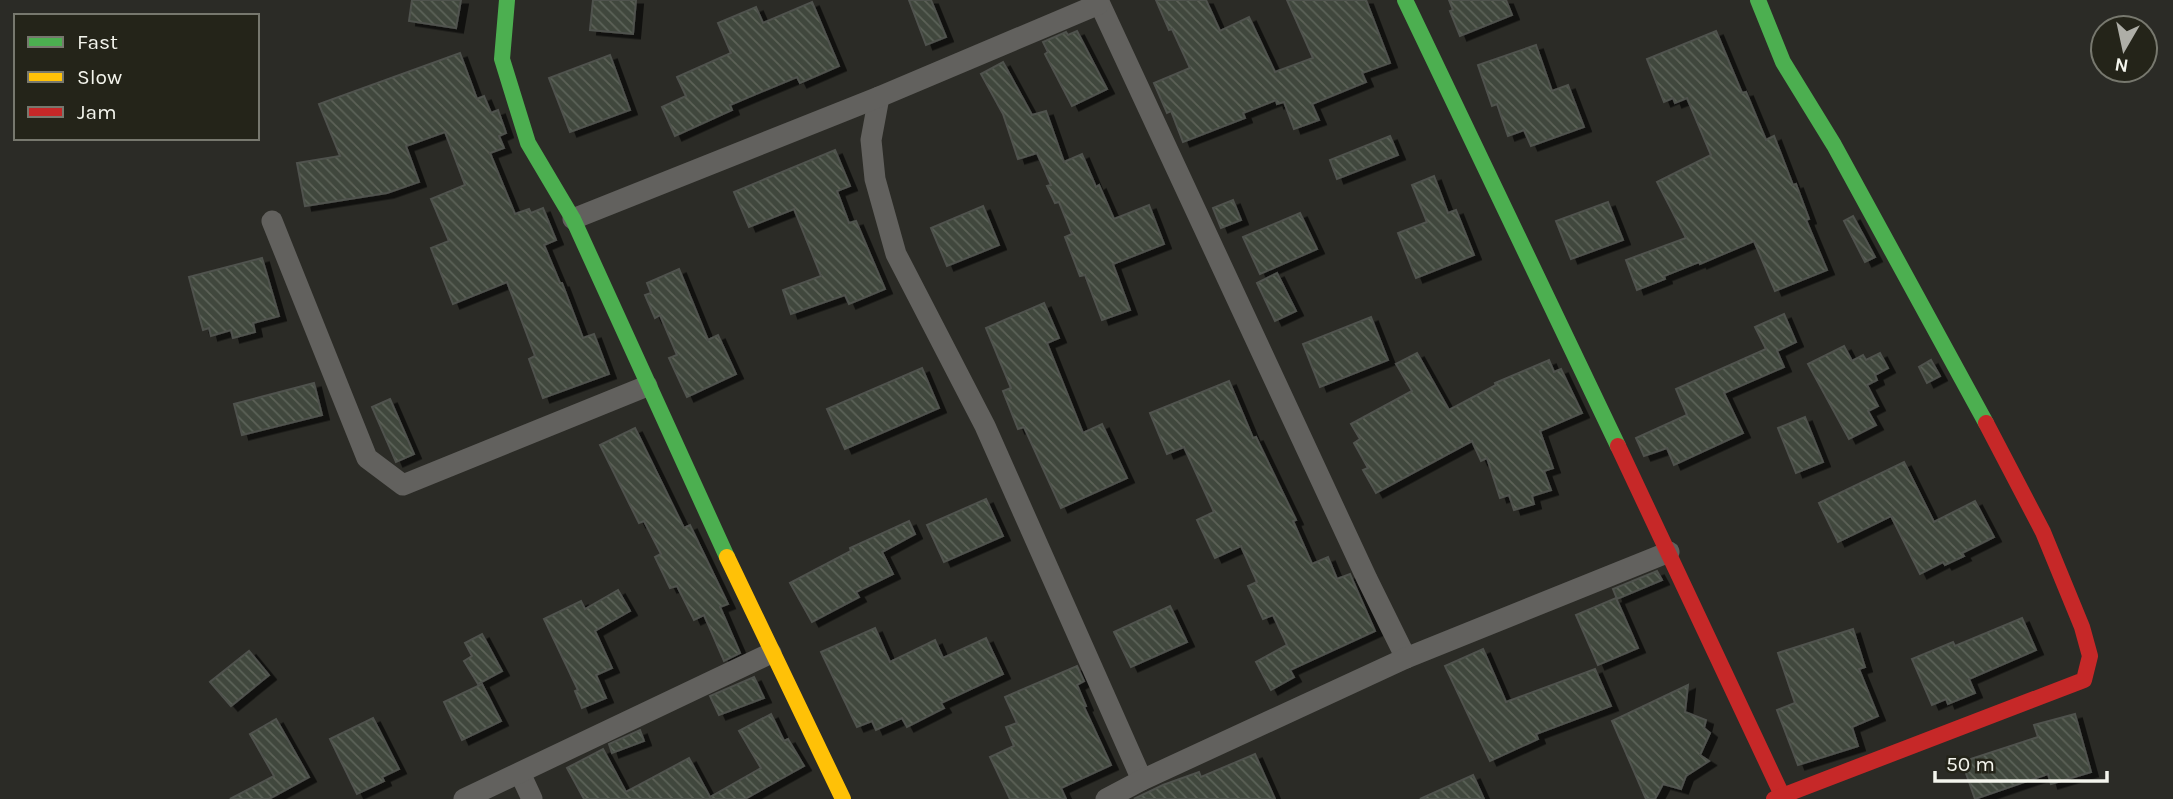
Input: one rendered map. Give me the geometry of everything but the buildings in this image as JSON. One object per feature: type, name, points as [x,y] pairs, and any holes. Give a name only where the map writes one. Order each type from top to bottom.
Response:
[{"type":"street","points":[[507,0],[502,59],[528,143],[573,219],[771,653],[844,799]]},
{"type":"street","points":[[1405,0],[1669,552],[1778,797],[2084,680],[2090,656],[2068,592],[2043,532],[1924,306],[1834,145],[1783,62],[1758,0]]},
{"type":"street","points":[[573,219],[879,97],[1099,2],[1406,658]]},
{"type":"street","points":[[879,97],[872,140],[875,179],[896,254],[985,426],[1142,780]]},
{"type":"street","points":[[272,221],[367,458],[403,485],[647,386]]},
{"type":"street","points":[[1106,799],[1406,658],[1669,552]]},
{"type":"street","points":[[464,799],[771,653]]},
{"type":"street","points":[[520,773],[532,799]]},
{"type":"traffic: fast","points":[[507,0],[502,59],[528,143],[573,219],[727,557]]},
{"type":"traffic: fast","points":[[1405,0],[1618,446]]},
{"type":"traffic: fast","points":[[1758,0],[1783,62],[1834,145],[1986,423]]},
{"type":"traffic: slow","points":[[727,557],[843,799]]},
{"type":"traffic: jam","points":[[1774,799],[2084,680],[2090,656],[2082,627],[2043,532],[1986,423]]},
{"type":"traffic: jam","points":[[1618,446],[1782,795]]}]
